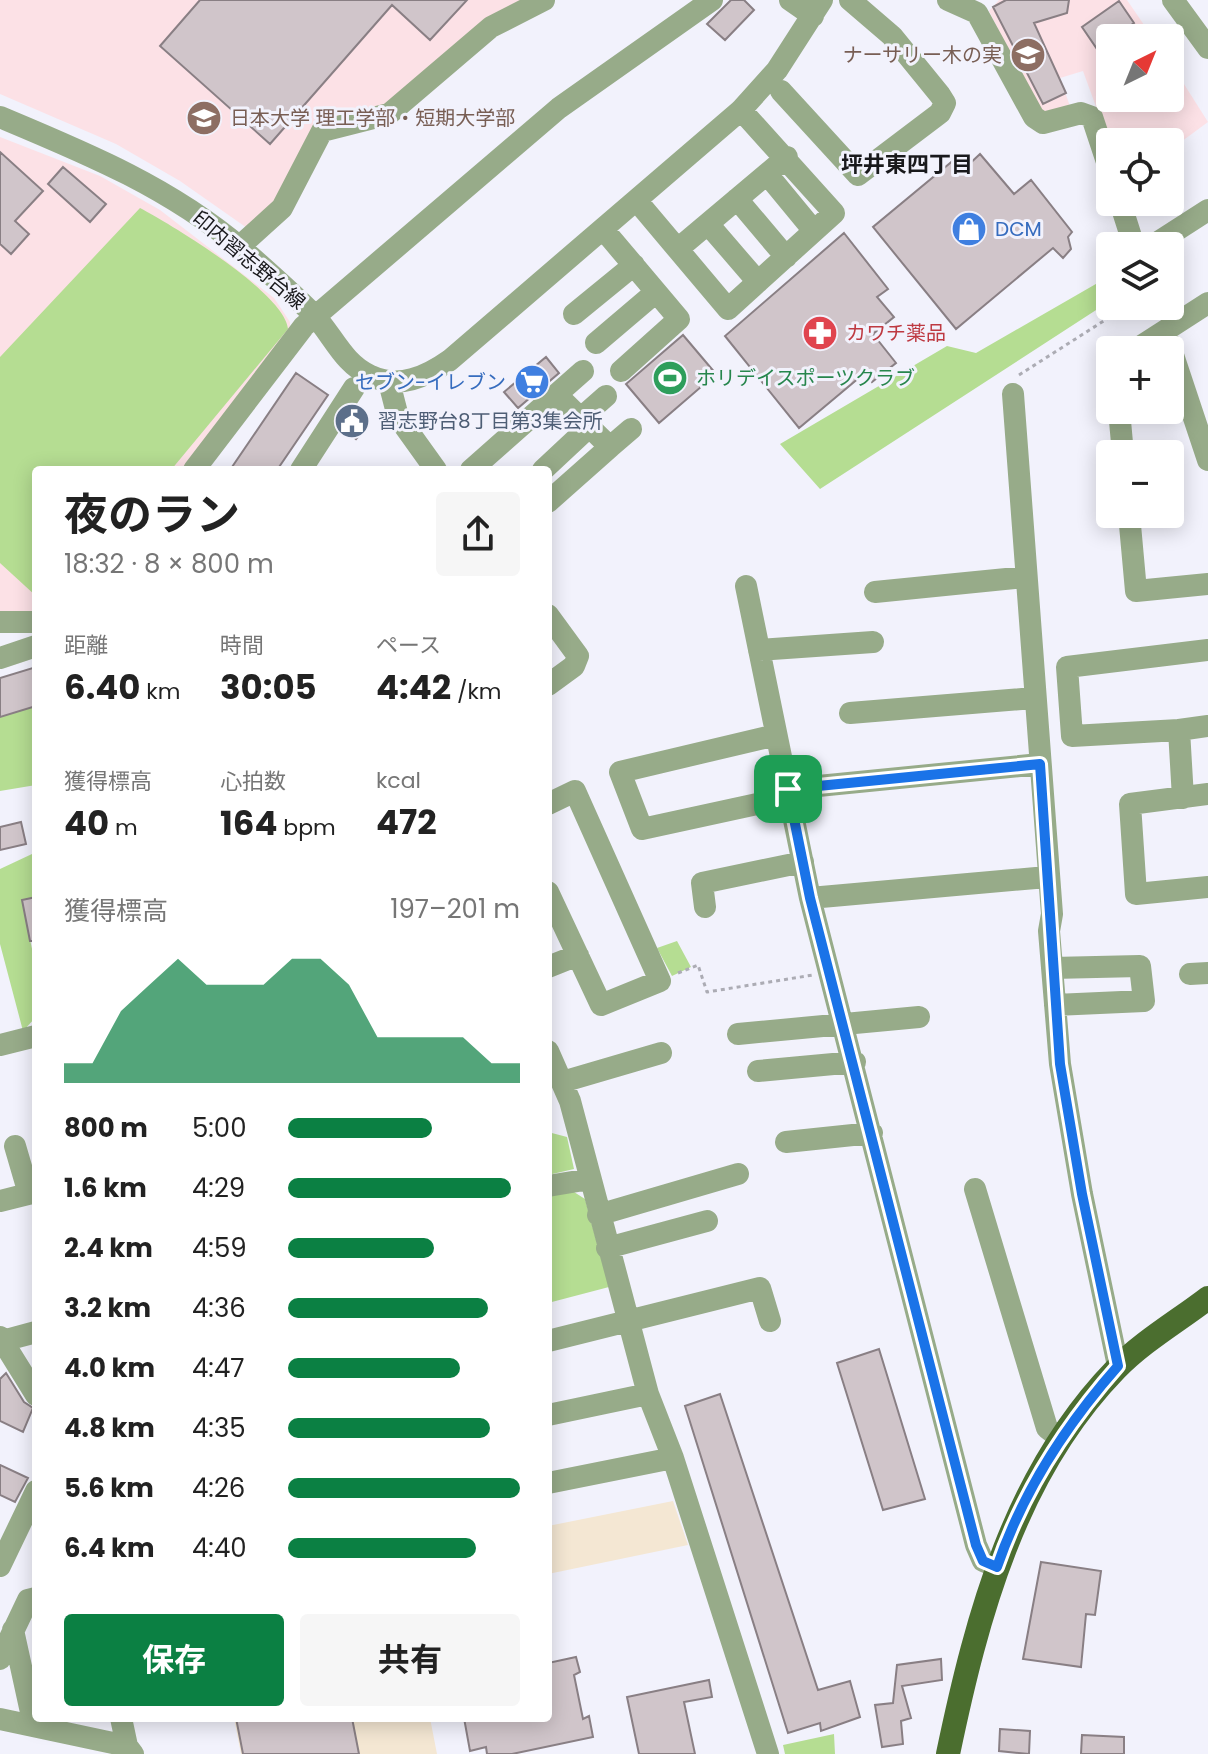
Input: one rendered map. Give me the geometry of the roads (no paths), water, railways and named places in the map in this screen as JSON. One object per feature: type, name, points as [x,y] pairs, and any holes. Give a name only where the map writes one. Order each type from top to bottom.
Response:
[{"type":"main road","points":[[948,1754],[997,1567],[1018,1512],[1060,1438],[1118,1366],[1208,1298]]},
{"type":"street","points":[[239,247],[282,208],[322,131],[389,114],[491,27],[544,0]]},
{"type":"street","points":[[197,466],[315,316],[559,108],[712,0]]},
{"type":"street","points":[[433,466],[398,417],[389,382],[422,376],[450,360],[741,110],[777,70],[818,8],[790,0]]},
{"type":"street","points":[[781,91],[858,175],[864,174],[940,113],[945,103],[892,36],[850,0]]},
{"type":"street","points":[[948,0],[983,6],[1034,117],[1043,123],[1081,113],[1092,117],[1096,129]]},
{"type":"street","points":[[1173,0],[1208,48]]},
{"type":"street","points":[[637,201],[728,309],[834,213],[787,157],[741,110]]},
{"type":"street","name":"印内習志野台線","points":[[0,117],[139,177],[239,247],[315,316],[359,370],[389,382]]},
{"type":"street","points":[[679,248],[787,157]]},
{"type":"street","points":[[767,174],[814,231]]},
{"type":"street","points":[[737,199],[786,257]]},
{"type":"street","points":[[1174,232],[1208,210]]},
{"type":"street","points":[[708,224],[758,282]]},
{"type":"street","points":[[603,229],[679,319],[621,371]]},
{"type":"street","points":[[574,314],[634,265]]},
{"type":"street","points":[[596,343],[656,292]]},
{"type":"street","points":[[1157,336],[1208,303]]},
{"type":"street","points":[[1165,331],[1208,460]]},
{"type":"street","points":[[476,466],[583,371]]},
{"type":"street","points":[[304,466],[354,388]]},
{"type":"street","points":[[1013,394],[1052,914],[1049,931],[1060,1064],[1079,1180],[1118,1366]]},
{"type":"street","points":[[557,395],[610,447]]},
{"type":"street","points":[[547,466],[606,396]]},
{"type":"street","points":[[552,498],[631,429]]},
{"type":"street","points":[[1130,528],[1136,591],[1208,584]]},
{"type":"street","points":[[875,592],[1025,577]]},
{"type":"street","points":[[746,586],[810,898],[845,1022],[976,1545],[983,1561],[997,1567]]},
{"type":"street","points":[[552,620],[578,656],[574,666],[552,682]]},
{"type":"street","points":[[0,622],[32,622]]},
{"type":"street","points":[[759,650],[873,642]]},
{"type":"street","points":[[0,658],[32,647]]},
{"type":"street","points":[[1208,650],[1067,667],[1072,736],[1208,726]]},
{"type":"street","points":[[850,713],[1034,698]]},
{"type":"street","points":[[1179,730],[1183,798]]},
{"type":"street","points":[[776,735],[620,772],[642,829],[788,793],[1040,764]]},
{"type":"street","points":[[552,802],[575,791],[660,981],[601,1005],[552,900]]},
{"type":"street","points":[[1208,794],[1130,804],[1136,894],[1208,887]]},
{"type":"street","points":[[705,907],[702,883],[803,862]]},
{"type":"street","points":[[810,898],[1047,877]]},
{"type":"street","points":[[552,965],[578,955]]},
{"type":"street","points":[[1052,968],[1140,966],[1144,1001],[1055,1005]]},
{"type":"street","points":[[738,1034],[919,1017]]},
{"type":"street","points":[[1,1042],[32,1037]]},
{"type":"street","points":[[562,1082],[661,1053]]},
{"type":"street","points":[[552,1060],[570,1101],[648,1394],[673,1458],[768,1754]]},
{"type":"street","points":[[758,1071],[855,1062]]},
{"type":"street","points":[[786,1142],[872,1133]]},
{"type":"street","points":[[0,1201],[32,1193],[15,1146]]},
{"type":"street","points":[[598,1215],[738,1174]]},
{"type":"street","points":[[552,1185],[590,1179]]},
{"type":"street","points":[[975,1189],[1047,1428],[1060,1438]]},
{"type":"street","points":[[607,1248],[707,1221]]},
{"type":"street","points":[[552,1340],[760,1288],[770,1321]]},
{"type":"street","points":[[32,1333],[1,1339],[32,1389]]},
{"type":"street","points":[[552,1414],[648,1394]]},
{"type":"street","points":[[552,1482],[673,1458]]},
{"type":"street","points":[[2,1559],[32,1499]]},
{"type":"street","points":[[0,1659],[28,1600],[32,1599]]},
{"type":"street","points":[[13,1630],[32,1717]]},
{"type":"street","points":[[0,1719],[34,1726],[74,1726],[130,1750]]},
{"type":"street","points":[[33,1722],[34,1726]]},
{"type":"street","points":[[122,1722],[130,1750]]},
{"type":"place","name":"ナーサリー木の実","points":[[1028,55]]},
{"type":"place","name":"日本大学 理工学部・短期大学部","points":[[204,118]]},
{"type":"place","name":"DCM","points":[[969,229]]},
{"type":"place","name":"カワチ薬品","points":[[820,333]]},
{"type":"place","name":"ホリデイスポーツクラブ","points":[[670,378]]},
{"type":"place","name":"セブン-イレブン","points":[[532,382]]},
{"type":"place","name":"習志野台8丁目第3集会所","points":[[352,421]]},
{"type":"district","name":"坪井東四丁目","points":[[907,164]]}]
